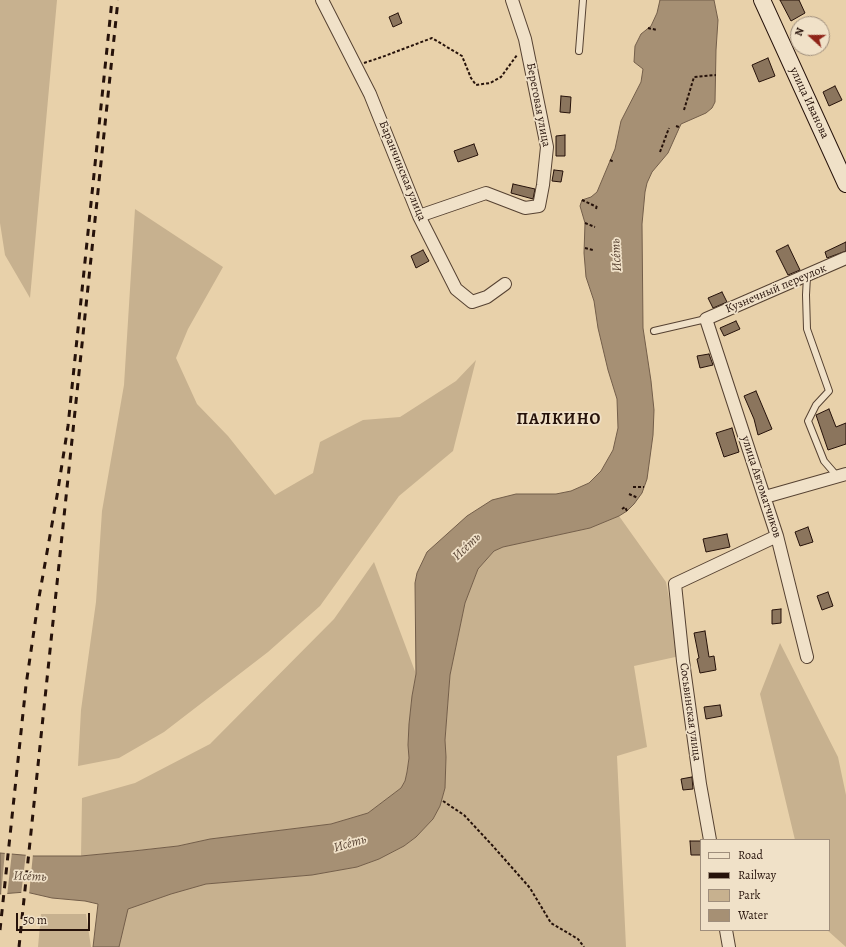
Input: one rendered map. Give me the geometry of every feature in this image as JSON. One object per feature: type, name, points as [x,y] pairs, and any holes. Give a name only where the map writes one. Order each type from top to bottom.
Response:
[{"type":"street","name":"Баранчинская улица","points":[[322,0],[370,94],[420,216],[456,289],[472,302],[487,297],[505,284]]},
{"type":"street","name":"Береговая улица","points":[[420,216],[486,193],[525,208],[539,206],[548,147],[525,39],[512,0]]},
{"type":"street","name":"улица Иванова","points":[[762,0],[846,184]]},
{"type":"street","name":"Кузнечный переулок","points":[[706,319],[846,258]]},
{"type":"street","name":"улица Автоматчиков","points":[[706,319],[777,536],[807,657]]},
{"type":"street","points":[[764,497],[842,475]]},
{"type":"street","name":"Сосьвинская улица","points":[[710,839],[700,784],[683,661],[675,584],[777,536]]},
{"type":"street","points":[[726,931],[729,947]]},
{"type":"lane","points":[[579,51],[583,0]]},
{"type":"lane","points":[[807,276],[807,329],[829,391],[816,405],[808,421],[824,461],[842,475]]},
{"type":"lane","points":[[654,331],[706,319]]},
{"type":"path","points":[[648,28],[657,30]]},
{"type":"path","points":[[356,65],[432,38],[462,56],[471,78],[476,85],[490,83],[501,77],[520,51],[525,39]]},
{"type":"path","points":[[684,110],[694,77],[716,74]]},
{"type":"path","points":[[660,152],[669,128]]},
{"type":"path","points":[[610,160],[614,162]]},
{"type":"path","points":[[582,200],[597,207]]},
{"type":"path","points":[[585,223],[595,227]]},
{"type":"path","points":[[584,248],[594,250]]},
{"type":"path","points":[[633,487],[644,487]]},
{"type":"path","points":[[629,494],[638,498]]},
{"type":"path","points":[[622,509],[625,507],[627,511]]},
{"type":"path","points":[[443,801],[464,815],[492,845],[530,888],[551,923],[578,939],[584,947]]},
{"type":"green space","points":[[0,0],[57,0],[30,298],[5,255],[0,223]]},
{"type":"green space","points":[[135,209],[223,267],[188,329],[176,358],[197,404],[228,436],[275,495],[313,473],[320,442],[363,420],[400,417],[456,381],[476,360],[453,451],[399,496],[320,606],[268,652],[164,732],[119,758],[78,766],[81,710],[96,602],[102,511],[124,385]]},
{"type":"green space","points":[[619,516],[666,582],[680,656],[634,666],[647,747],[617,756],[626,947],[119,947],[127,909],[206,884],[312,875],[357,867],[379,859],[404,846],[416,837],[433,819],[440,806],[445,788],[445,740],[450,675],[465,603],[478,569],[494,551],[503,547],[590,528]]},
{"type":"green space","points":[[374,562],[416,674],[409,724],[409,758],[405,781],[401,788],[368,813],[331,824],[210,839],[178,846],[81,856],[82,798],[135,783],[210,744],[334,619]]},
{"type":"green space","points":[[780,643],[838,757],[846,795],[846,947],[828,931],[830,931],[830,839],[795,839],[760,694]]},
{"type":"green space","points":[[41,914],[86,914],[91,947],[38,947]]},
{"type":"water","name":"Исе́ть","points":[[660,0],[714,0],[718,20],[715,102],[712,108],[706,113],[681,124],[668,153],[652,172],[645,192],[642,224],[643,328],[654,410],[653,435],[647,479],[642,493],[634,504],[619,516],[590,528],[503,547],[494,551],[478,569],[465,603],[450,675],[445,740],[445,788],[440,806],[433,819],[416,837],[404,846],[379,859],[357,867],[312,875],[206,884],[128,909],[119,947],[93,947],[98,904],[85,901],[52,898],[26,892],[0,894],[0,853],[34,856],[81,856],[178,846],[210,839],[331,824],[368,813],[401,788],[405,781],[409,758],[409,724],[416,674],[415,583],[417,573],[427,552],[467,516],[492,500],[516,494],[556,494],[571,491],[589,483],[601,471],[613,450],[618,428],[617,399],[598,328],[594,301],[586,277],[584,253],[585,223],[580,206],[582,200],[591,197],[597,192],[615,149],[621,121],[641,82],[643,69],[634,62],[635,46],[641,34],[651,26],[657,13]]},
{"type":"pier","points":[[5,851],[12,852],[7,896],[1,896]]},
{"type":"pier","points":[[26,853],[33,854],[29,895],[21,895]]},
{"type":"building","points":[[780,0],[799,0],[805,13],[800,16],[790,16],[790,19]]},
{"type":"building","points":[[398,13],[402,23],[393,27],[389,17]]},
{"type":"building","points":[[768,58],[775,76],[759,82],[752,65]]},
{"type":"building","points":[[835,86],[842,100],[829,106],[823,92]]},
{"type":"building","points":[[561,96],[571,97],[570,113],[560,112]]},
{"type":"building","points":[[565,135],[565,156],[556,156],[556,136]]},
{"type":"building","points":[[474,144],[478,155],[458,162],[454,151]]},
{"type":"building","points":[[554,170],[563,171],[561,182],[552,181]]},
{"type":"building","points":[[513,184],[535,189],[533,199],[511,193]]},
{"type":"building","points":[[846,242],[846,251],[827,258],[825,252]]},
{"type":"building","points":[[788,245],[800,270],[788,275],[776,251]]},
{"type":"building","points":[[423,250],[429,261],[416,268],[411,256]]},
{"type":"building","points":[[722,292],[727,302],[713,308],[708,298]]},
{"type":"building","points":[[736,321],[740,329],[724,336],[720,328]]},
{"type":"building","points":[[709,354],[713,365],[700,368],[697,356]]},
{"type":"building","points":[[756,391],[772,429],[758,435],[754,419],[744,396]]},
{"type":"building","points":[[829,409],[836,427],[846,423],[846,444],[828,450],[816,415]]},
{"type":"building","points":[[732,428],[739,452],[724,457],[716,433]]},
{"type":"building","points":[[808,527],[813,542],[800,546],[795,532]]},
{"type":"building","points":[[727,534],[730,547],[706,552],[703,539]]},
{"type":"building","points":[[828,592],[833,606],[822,610],[817,596]]},
{"type":"building","points":[[781,609],[781,623],[772,624],[772,610]]},
{"type":"building","points":[[705,631],[709,657],[714,656],[716,670],[700,673],[697,659],[699,658],[694,633]]},
{"type":"building","points":[[720,705],[722,716],[706,719],[704,707]]},
{"type":"building","points":[[692,777],[693,789],[683,790],[681,779]]},
{"type":"building","points":[[690,841],[700,841],[700,855],[691,855]]},
{"type":"railway","points":[[0,930],[26,685],[38,603],[68,426],[112,0]]},
{"type":"railway","points":[[19,947],[118,0]]},
{"type":"district","name":"ПАЛКИНО","points":[[559,420]]}]
